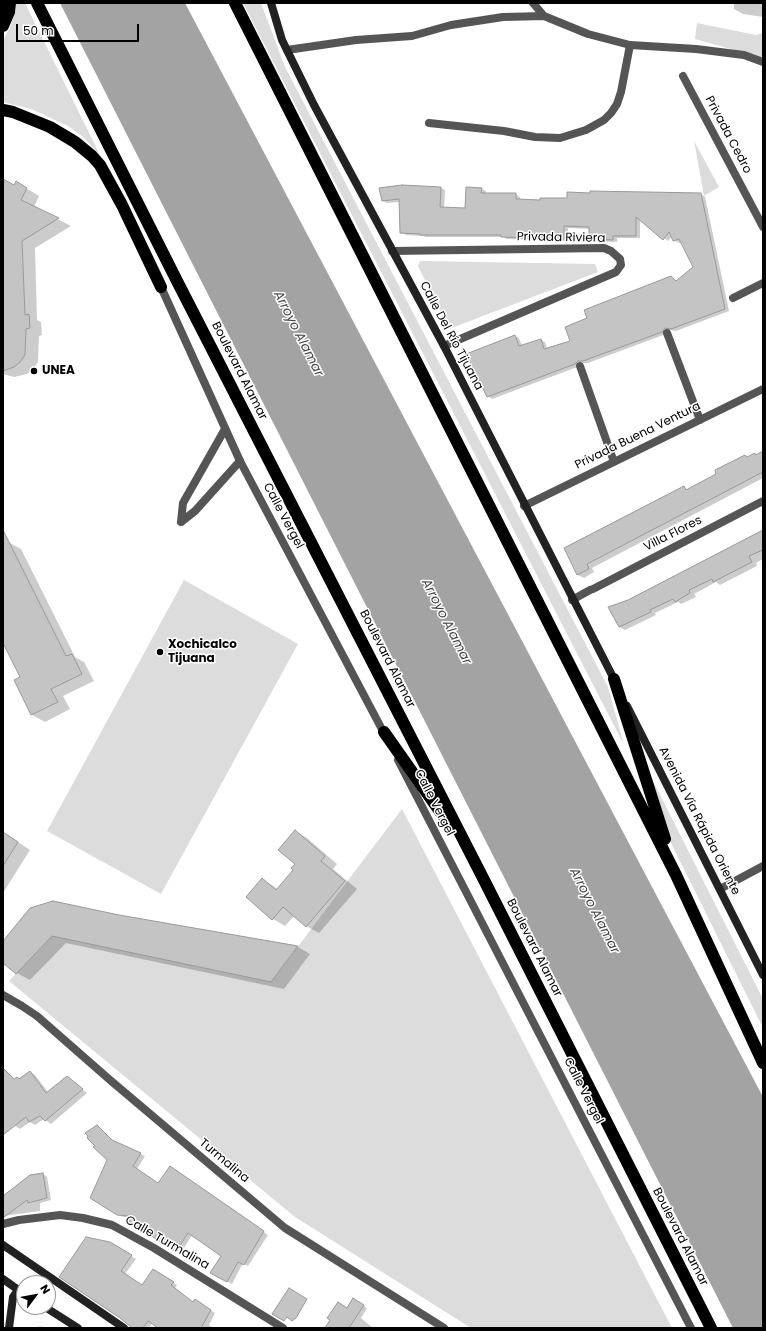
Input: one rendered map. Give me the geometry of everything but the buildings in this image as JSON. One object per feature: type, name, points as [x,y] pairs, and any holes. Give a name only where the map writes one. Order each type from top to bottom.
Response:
[{"type":"highway","points":[[3,26],[9,12],[10,3]]},
{"type":"highway","name":"Boulevard Alamar","points":[[37,3],[101,132],[483,878],[710,1328]]},
{"type":"highway","points":[[235,3],[676,875],[763,1063]]},
{"type":"highway","points":[[3,110],[13,112],[50,127],[76,142],[92,156],[100,165],[122,205],[161,287]]},
{"type":"highway","points":[[101,132],[161,287]]},
{"type":"highway","points":[[614,679],[676,875]]},
{"type":"highway","points":[[384,732],[434,802],[483,878]]},
{"type":"street","name":"Calle Del Río Tijuana","points":[[271,3],[282,40],[314,106],[444,346],[524,506],[614,679]]},
{"type":"street","points":[[533,3],[544,16]]},
{"type":"street","points":[[287,50],[356,40],[412,36],[451,25],[491,18],[544,16],[588,34],[630,45],[696,49],[744,55],[763,62]]},
{"type":"street","points":[[429,123],[504,131],[535,137],[560,138],[586,130],[604,120],[612,113],[617,104],[621,92],[630,45]]},
{"type":"street","name":"Privada Cedro","points":[[683,76],[763,228]]},
{"type":"street","name":"Privada Riviera","points":[[392,251],[604,248],[611,251],[620,259],[621,265],[616,272],[444,346]]},
{"type":"street","points":[[734,298],[763,283]]},
{"type":"street","name":"Calle Vergel","points":[[161,287],[240,461],[384,732],[691,1328]]},
{"type":"street","points":[[666,333],[700,420]]},
{"type":"street","points":[[580,366],[614,462]]},
{"type":"street","name":"Privada Buena Ventura","points":[[524,506],[763,389]]},
{"type":"street","points":[[226,430],[183,503],[181,522],[195,510],[240,461]]},
{"type":"street","name":"Villa Flores","points":[[572,600],[763,501]]},
{"type":"street","name":"Avenida Vía Rápida Oriente","points":[[614,679],[763,975]]},
{"type":"street","points":[[720,889],[763,866]]},
{"type":"street","name":"Turmalina","points":[[3,995],[37,1016],[110,1080],[285,1228],[444,1328]]},
{"type":"street","name":"Calle Turmalina","points":[[3,1224],[19,1220],[60,1215],[83,1218],[112,1225],[154,1248],[284,1328]]},
{"type":"street","points":[[3,1245],[124,1328]]},
{"type":"street","points":[[3,1280],[16,1289]]},
{"type":"street","points":[[9,1328],[14,1297],[16,1296]]},
{"type":"street","points":[[56,1314],[78,1328]]},
{"type":"shaded area","points":[[16,3],[25,3],[100,155],[82,136],[68,126],[31,109],[3,102],[3,40],[10,27],[16,9]]},
{"type":"shaded area","points":[[243,3],[261,3],[285,67],[608,687],[624,745]]},
{"type":"shaded area","points":[[697,23],[756,35],[763,33],[763,58],[695,39]]},
{"type":"shaded area","points":[[694,141],[719,187],[704,196]]},
{"type":"shaded area","points":[[420,261],[595,264],[598,272],[449,329],[418,266]]},
{"type":"shaded area","points":[[184,580],[298,644],[161,894],[47,831]]},
{"type":"shaded area","points":[[649,773],[763,999],[763,1028],[663,827]]},
{"type":"shaded area","points":[[402,809],[672,1328],[471,1328],[295,1217],[9,981],[52,936],[271,982]]},
{"type":"water","name":"Arroyo Alamar","points":[[60,3],[185,3],[763,1097],[763,1328],[733,1328]]},
{"type":"place","name":"UNEA","points":[[34,371]]},
{"type":"place","name":"Xochicalco Tijuana","points":[[160,652]]}]
